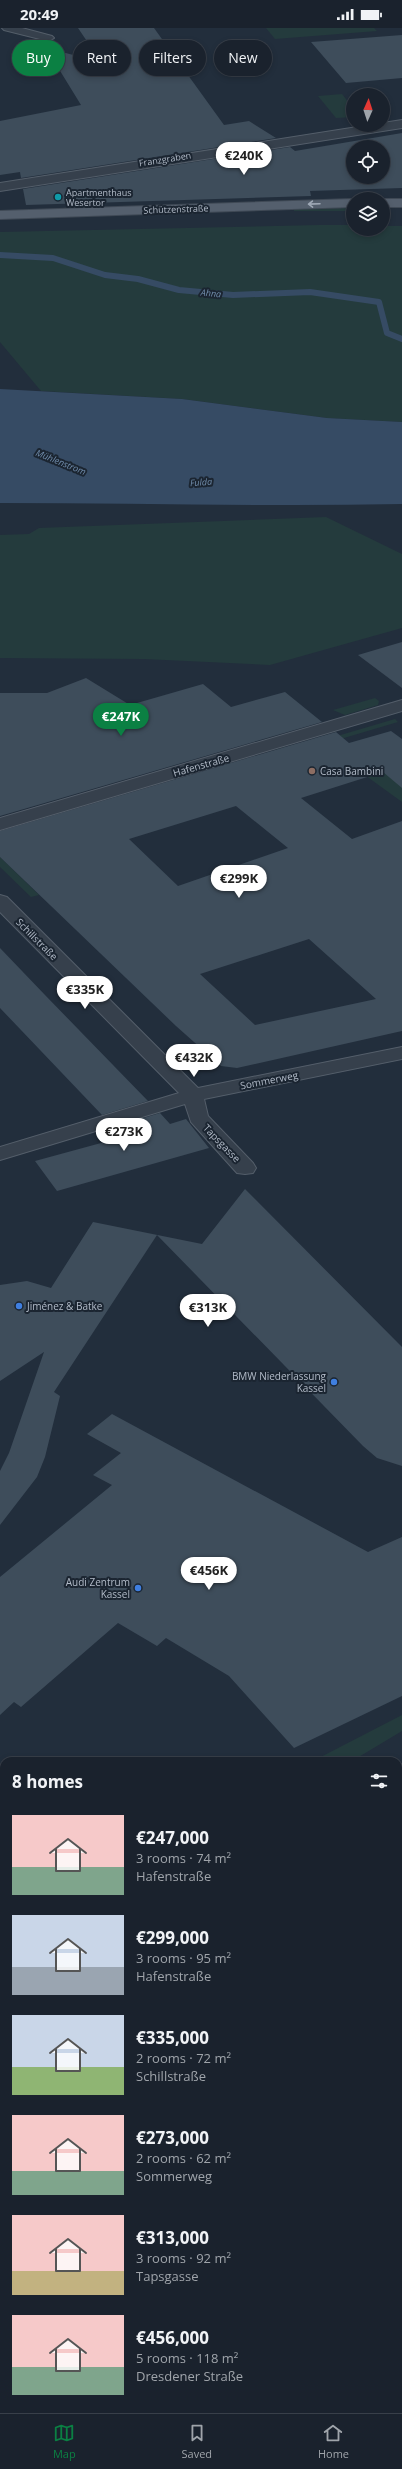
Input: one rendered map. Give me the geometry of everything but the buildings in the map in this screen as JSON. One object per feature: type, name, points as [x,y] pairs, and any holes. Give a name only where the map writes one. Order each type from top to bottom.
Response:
[{"type":"main road","points":[[390,202],[402,203]]},
{"type":"main road","name":"Schützenstraße","points":[[0,215],[346,203]]},
{"type":"main road","name":"Schützenstraße","points":[[0,223],[346,214]]},
{"type":"main road","points":[[390,214],[402,214]]},
{"type":"street","points":[[8,28],[48,38]]},
{"type":"street","name":"Franzgraben","points":[[0,186],[402,124]]},
{"type":"street","name":"Hafenstraße","points":[[0,824],[402,705]]},
{"type":"street","name":"Schillstraße","points":[[0,901],[193,1095]]},
{"type":"street","name":"Sommerweg","points":[[0,1154],[193,1095],[402,1053]]},
{"type":"street","name":"Tapsgasse","points":[[193,1095],[198,1118],[245,1168]]},
{"type":"green space","points":[[266,28],[374,28],[377,31],[275,39]]},
{"type":"green space","points":[[342,94],[346,99],[346,117],[336,118],[318,96]]},
{"type":"green space","points":[[346,208],[346,211],[294,211],[294,209]]},
{"type":"green space","points":[[346,225],[346,236],[390,236],[390,226],[402,226],[402,422],[327,418],[182,399],[41,391],[0,342],[0,232]]},
{"type":"green space","points":[[326,517],[402,554],[402,628],[270,665],[144,659],[0,658],[0,535],[29,534],[39,528]]},
{"type":"green space","points":[[375,698],[379,701],[378,705],[345,715],[333,710]]},
{"type":"green space","points":[[395,719],[398,722],[273,759],[270,752],[285,747],[293,749]]},
{"type":"green space","points":[[370,761],[402,783],[402,802],[362,773]]},
{"type":"green space","points":[[0,857],[39,895],[31,897],[0,867]]},
{"type":"green space","points":[[402,1715],[402,1731],[359,1757],[321,1757]]},
{"type":"water","points":[[0,389],[182,399],[327,418],[402,422],[402,504],[251,505],[0,503]]},
{"type":"waterway","name":"Ahna","points":[[0,255],[53,258],[105,275],[138,279],[179,290],[233,295],[310,292],[379,302],[387,333],[402,339]]},
{"type":"place","name":"Apartmenthaus Wesertor","points":[[58,197]]},
{"type":"place","name":"Casa Bambini","points":[[312,771]]},
{"type":"place","name":"Jiménez & Batke","points":[[19,1306]]},
{"type":"place","name":"BMW Niederlassung Kassel","points":[[334,1382]]},
{"type":"place","name":"Audi Zentrum Kassel","points":[[138,1588]]},
{"type":"water label","name":"Mühlenstrom","points":[[61,462]]},
{"type":"water label","name":"Fulda","points":[[201,482]]}]
